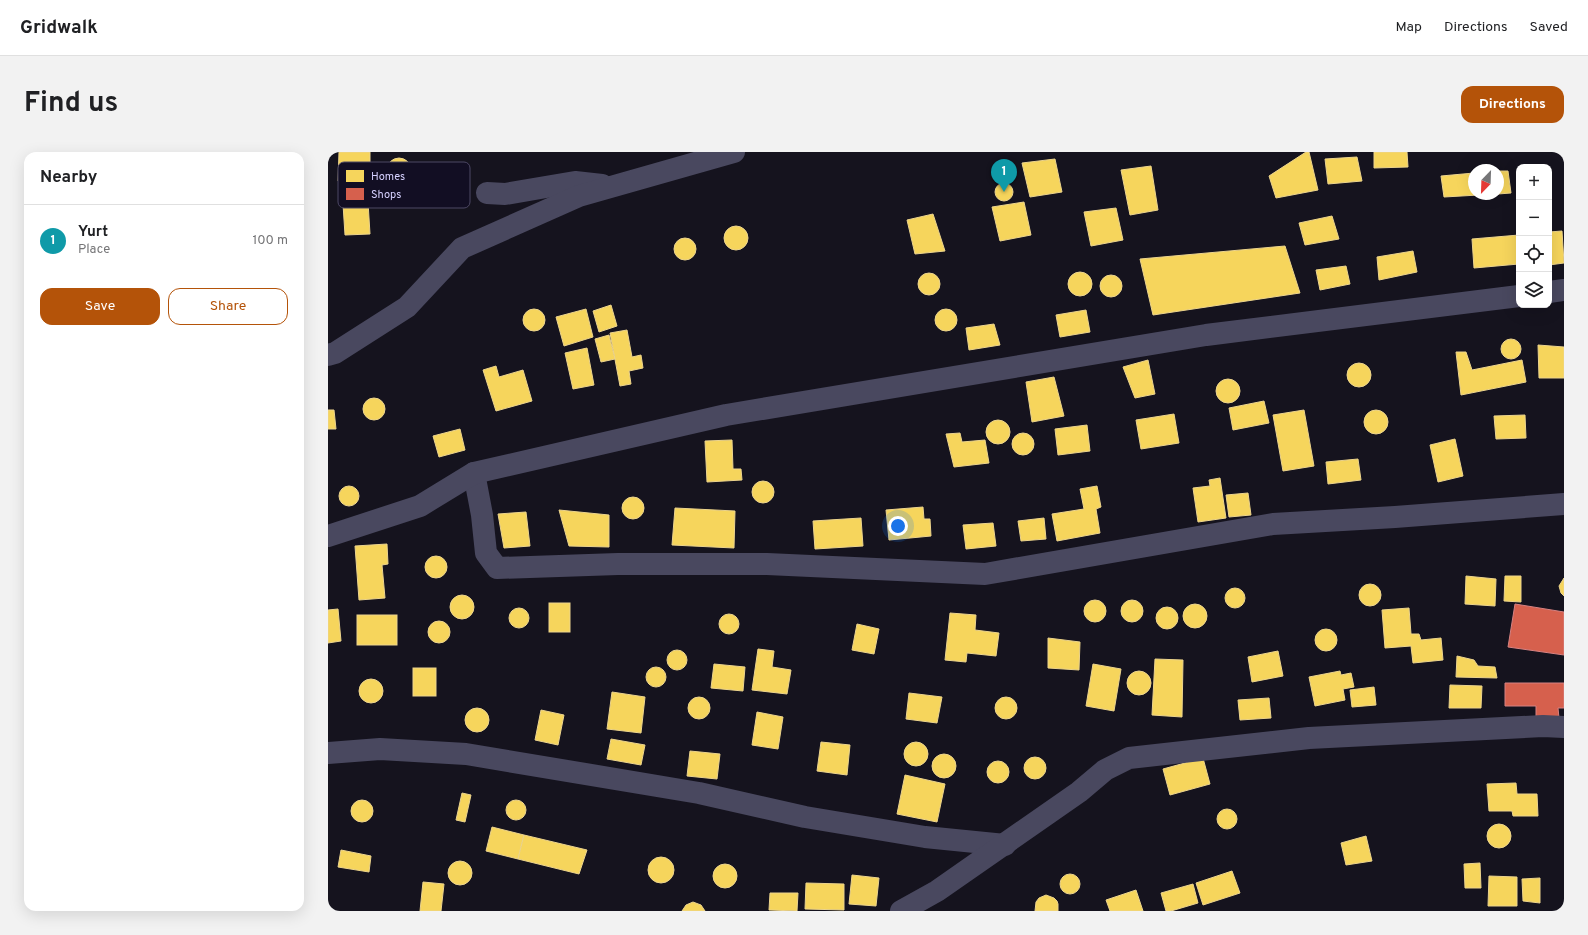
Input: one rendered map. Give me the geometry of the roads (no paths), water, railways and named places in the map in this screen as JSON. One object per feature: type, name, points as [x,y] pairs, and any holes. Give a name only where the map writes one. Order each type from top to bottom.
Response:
[{"type":"street","points":[[328,355],[335,353],[407,307],[462,248],[579,196],[734,152]]},
{"type":"street","points":[[486,193],[505,194],[575,182],[613,187]]},
{"type":"street","points":[[1552,292],[1564,290]]},
{"type":"street","points":[[328,536],[420,506],[474,473],[726,415],[1206,335],[1516,296]]},
{"type":"street","points":[[474,473],[482,515],[486,553],[498,568],[618,564],[767,564],[985,574],[1273,524],[1395,517],[1564,504]]},
{"type":"street","points":[[901,911],[937,891],[1079,792],[1105,770],[1129,758],[1308,738],[1535,727],[1564,727]]},
{"type":"street","points":[[328,753],[380,748],[466,754],[699,793],[805,817],[925,837],[1005,845]]},
{"type":"place","name":"Yurt","points":[[1004,192]]}]
